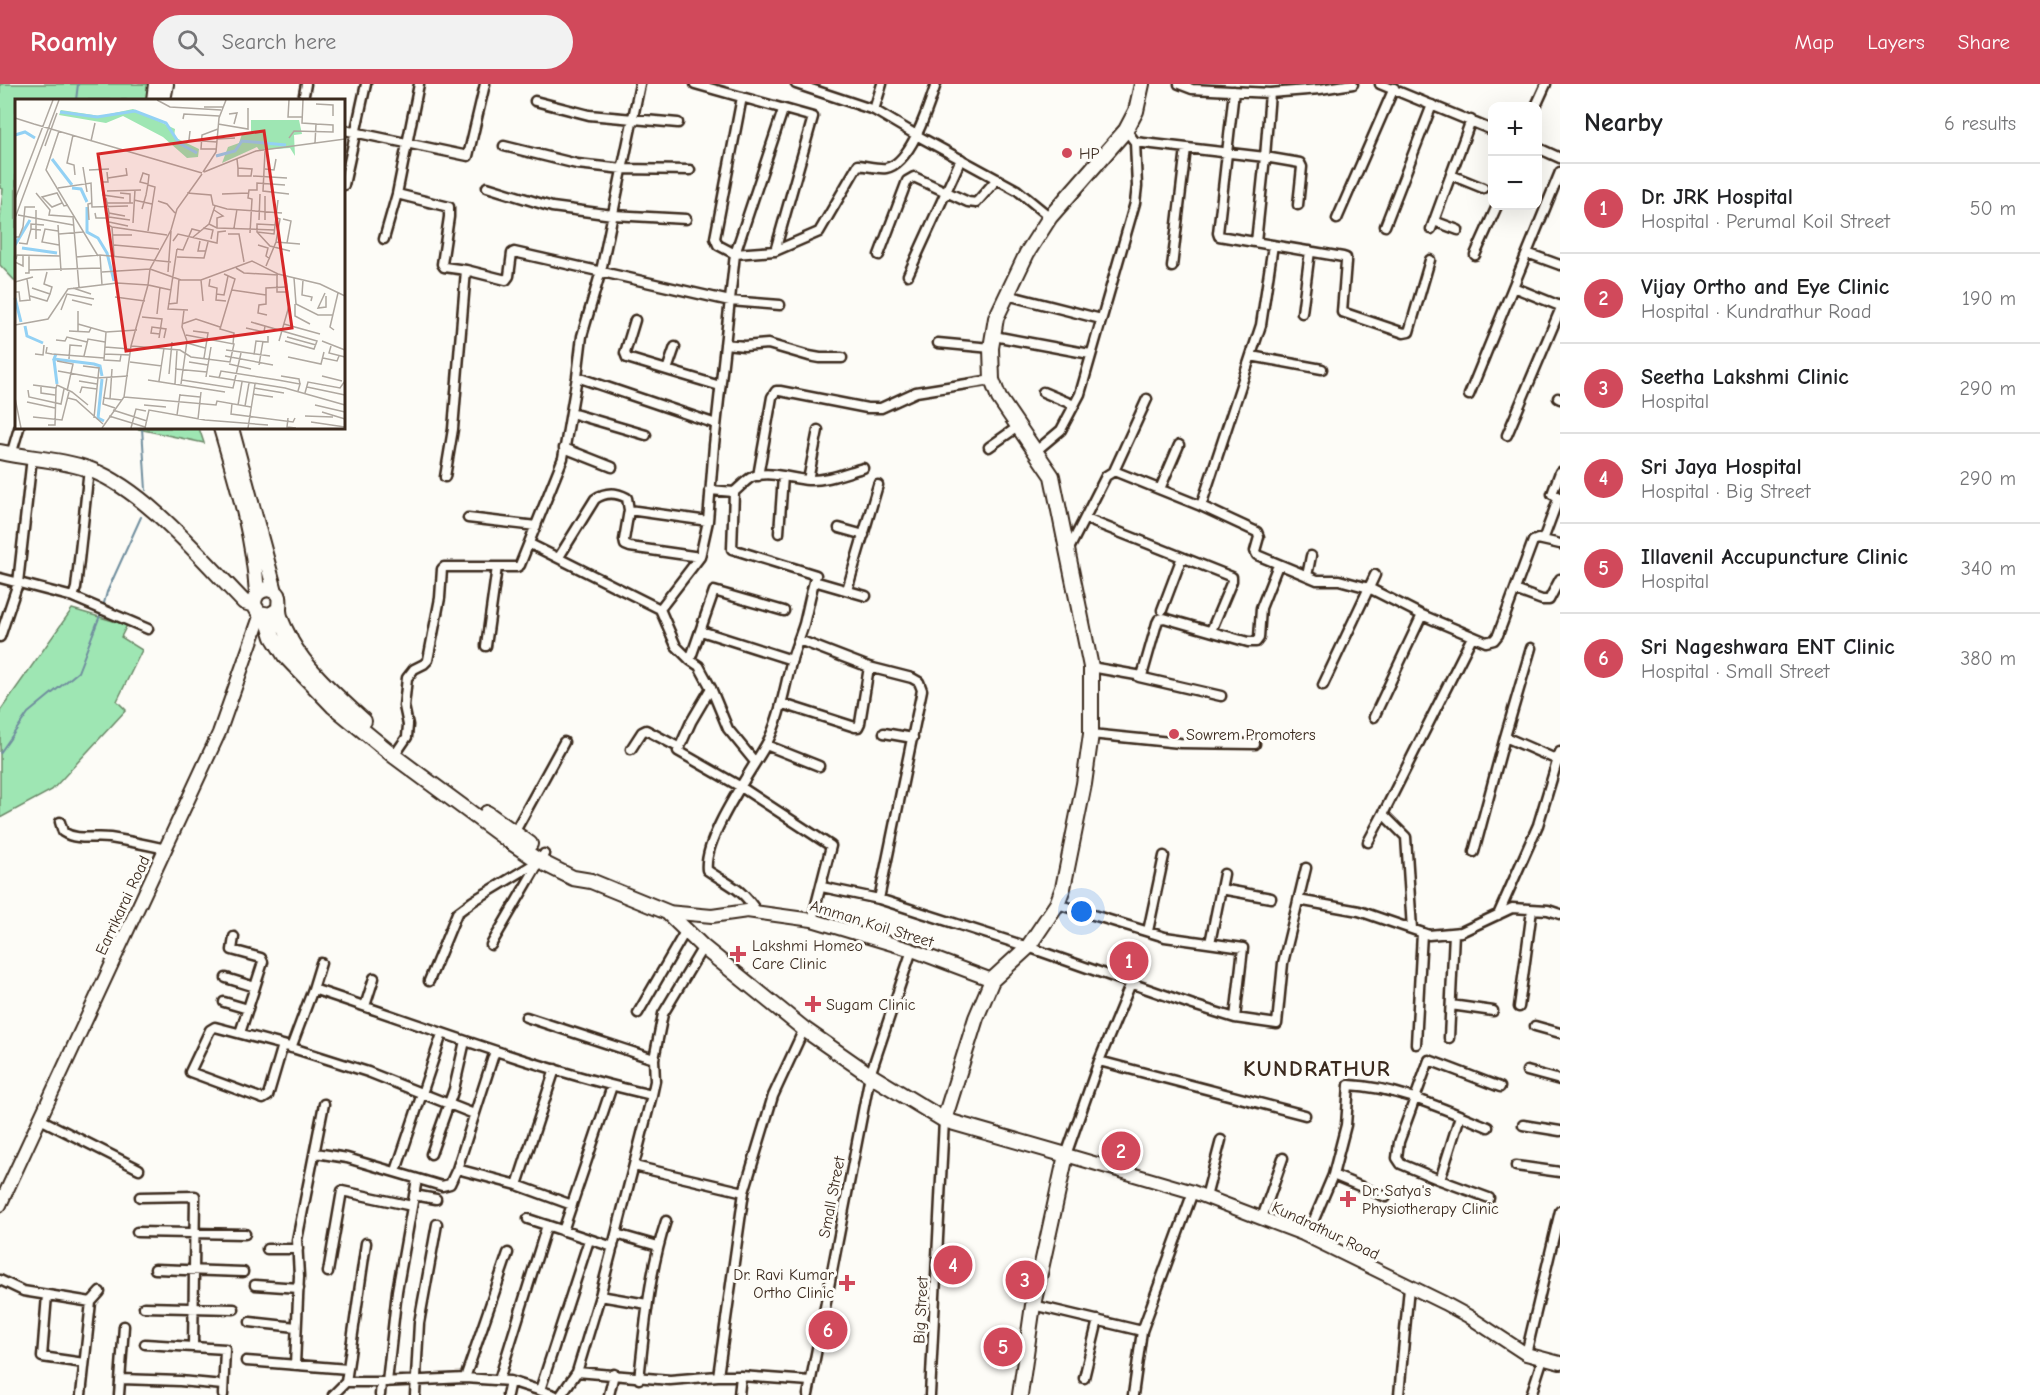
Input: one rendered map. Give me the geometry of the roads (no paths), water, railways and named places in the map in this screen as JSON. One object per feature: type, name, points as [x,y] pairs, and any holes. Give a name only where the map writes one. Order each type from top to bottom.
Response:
[{"type":"main road","points":[[155,99],[156,84]]},
{"type":"main road","points":[[163,99],[166,84]]},
{"type":"main road","points":[[944,1120],[967,1045],[992,980],[1028,947],[1057,904],[1063,888],[1084,784],[1091,734],[1091,667],[1052,476],[999,398],[992,380],[992,342],[996,318],[1027,253],[1050,217],[1130,136],[1142,84]]},
{"type":"main road","points":[[221,429],[237,480],[263,607],[273,637],[285,656],[333,706],[509,841],[573,878],[591,881],[667,912],[703,947],[804,1029],[870,1075],[944,1120],[1065,1155],[1033,1305],[1020,1394]]},
{"type":"main road","points":[[231,429],[275,591],[263,589],[263,607]]},
{"type":"main road","points":[[6,454],[89,469],[112,479],[154,511],[244,602],[263,607]]},
{"type":"main road","points":[[396,753],[514,833],[542,858]]},
{"type":"street","points":[[303,99],[306,84]]},
{"type":"street","points":[[345,180],[366,84]]},
{"type":"street","points":[[384,240],[397,194],[418,84]]},
{"type":"street","points":[[345,130],[468,156],[485,84]]},
{"type":"street","points":[[396,753],[407,737],[408,725],[404,706],[407,678],[428,660],[440,598],[442,569],[444,567],[517,567],[520,565],[563,458],[582,336],[601,271],[640,84]]},
{"type":"street","points":[[695,84],[813,117],[775,251]]},
{"type":"street","points":[[796,84],[874,110],[1017,190],[1050,217]]},
{"type":"street","points":[[874,110],[882,84]]},
{"type":"street","points":[[742,97],[715,238],[718,245],[735,254],[775,251],[819,232],[858,165],[886,168],[895,165],[918,136],[936,84]]},
{"type":"street","points":[[1179,84],[1192,90],[1270,93],[1308,87],[1353,84]]},
{"type":"street","points":[[1380,84],[1488,128]]},
{"type":"street","points":[[1538,102],[1546,84]]},
{"type":"street","points":[[1337,219],[1394,88]]},
{"type":"street","points":[[1234,91],[1218,233],[1222,238],[1346,258],[1342,312],[1404,333],[1409,332],[1430,260]]},
{"type":"street","points":[[1256,242],[1270,93]]},
{"type":"street","points":[[535,101],[589,115],[678,123]]},
{"type":"street","points":[[1385,226],[1432,105]]},
{"type":"street","points":[[660,609],[700,557],[708,521],[735,254],[783,110]]},
{"type":"street","points":[[1458,230],[1433,225],[1470,120]]},
{"type":"street","points":[[1036,451],[1061,430],[1080,394],[1135,203],[1137,186],[1130,136],[1185,148],[1300,163],[1302,167],[1298,205]]},
{"type":"street","points":[[504,146],[578,164],[623,169],[690,170]]},
{"type":"street","points":[[1172,267],[1185,148]]},
{"type":"street","points":[[1542,150],[1560,158]]},
{"type":"street","points":[[908,275],[961,159]]},
{"type":"street","points":[[1469,395],[1560,172]]},
{"type":"street","points":[[1451,176],[1483,188]]},
{"type":"street","points":[[879,255],[907,181],[914,177],[945,193],[976,203],[997,179]]},
{"type":"street","points":[[487,187],[552,207],[613,215],[686,219]]},
{"type":"street","points":[[397,194],[449,207],[442,264],[448,269],[466,270],[500,280],[508,280],[514,252],[730,301],[780,305]]},
{"type":"street","points":[[1475,255],[1495,210]]},
{"type":"street","points":[[1201,506],[1261,325],[1273,245]]},
{"type":"street","points":[[1302,313],[1310,251]]},
{"type":"street","points":[[1527,253],[1560,265]]},
{"type":"street","points":[[444,477],[453,429],[466,270]]},
{"type":"street","points":[[1507,435],[1560,308],[1513,287]]},
{"type":"street","points":[[1007,295],[1101,319]]},
{"type":"street","points":[[635,320],[625,356],[720,386]]},
{"type":"street","points":[[938,342],[992,342],[1090,354]]},
{"type":"street","points":[[725,344],[744,346],[768,344],[820,358],[842,357]]},
{"type":"street","points":[[667,370],[675,347]]},
{"type":"street","points":[[1251,356],[1322,369]]},
{"type":"street","points":[[577,377],[716,424]]},
{"type":"street","points":[[758,476],[772,397],[776,392],[876,408],[916,392],[992,380]]},
{"type":"street","points":[[1042,392],[1074,405]]},
{"type":"street","points":[[1067,554],[1106,476],[1114,471],[1147,399]]},
{"type":"street","points":[[571,413],[646,435]]},
{"type":"street","points":[[989,447],[1019,426]]},
{"type":"street","points":[[6,454],[18,429]]},
{"type":"street","points":[[808,480],[818,430]]},
{"type":"street","points":[[1160,489],[1179,445]]},
{"type":"street","points":[[564,448],[612,467]]},
{"type":"street","points":[[0,637],[18,583],[32,457]]},
{"type":"street","points":[[710,490],[734,492],[750,478],[758,476],[825,479],[862,468]]},
{"type":"street","points":[[73,597],[76,588],[89,469]]},
{"type":"street","points":[[1114,471],[1201,506],[1257,532],[1259,537],[1255,554],[1278,565],[1317,580],[1339,580],[1369,588],[1422,615],[1486,642],[1494,640],[1498,635],[1533,541],[1538,538],[1560,544]]},
{"type":"street","points":[[1543,540],[1559,497],[1552,494],[1560,472]]},
{"type":"street","points":[[779,533],[783,476]]},
{"type":"street","points":[[847,590],[878,485]]},
{"type":"street","points":[[734,492],[732,549],[816,575],[792,660],[783,704],[766,745],[722,819],[709,851],[706,870],[747,896],[758,912]]},
{"type":"street","points":[[559,557],[595,499],[604,494],[622,495],[627,498],[629,510],[625,544],[630,547],[700,557]]},
{"type":"street","points":[[629,510],[708,521]]},
{"type":"street","points":[[468,518],[536,526]]},
{"type":"street","points":[[1086,519],[1232,577],[1211,631]]},
{"type":"street","points":[[839,528],[864,535]]},
{"type":"street","points":[[530,544],[660,609],[676,646],[699,666],[728,729],[755,762]]},
{"type":"street","points":[[1307,576],[1311,556]]},
{"type":"street","points":[[1162,610],[1182,557]]},
{"type":"street","points":[[1139,677],[1145,673],[1159,619],[1164,618],[1248,642],[1256,642],[1259,638],[1261,608],[1278,565]]},
{"type":"street","points":[[486,646],[497,567]]},
{"type":"street","points":[[1323,684],[1375,575]]},
{"type":"street","points":[[0,578],[73,597],[148,629]]},
{"type":"street","points":[[1515,590],[1549,600],[1560,579]]},
{"type":"street","points":[[814,581],[866,596]]},
{"type":"street","points":[[690,660],[714,591],[784,611]]},
{"type":"street","name":"Earrikarai Road","points":[[0,1204],[219,733],[263,607]]},
{"type":"street","points":[[1374,717],[1422,615]]},
{"type":"street","points":[[700,632],[792,660]]},
{"type":"street","points":[[1368,842],[1472,637]]},
{"type":"street","points":[[799,640],[869,668],[919,682],[922,690],[879,899]]},
{"type":"street","points":[[1474,852],[1531,648]]},
{"type":"street","points":[[1091,667],[1221,696]]},
{"type":"street","points":[[783,704],[855,728],[858,727],[869,668]]},
{"type":"street","points":[[678,747],[711,688]]},
{"type":"street","points":[[631,749],[642,732],[646,730],[678,747],[681,753],[741,787],[831,846],[812,920]]},
{"type":"street","points":[[884,733],[913,738]]},
{"type":"street","points":[[1091,734],[1180,743],[1255,744]]},
{"type":"street","points":[[1498,915],[1538,825],[1559,758],[1505,737]]},
{"type":"street","points":[[514,833],[564,742]]},
{"type":"street","points":[[766,745],[819,766]]},
{"type":"street","points":[[1383,814],[1406,837],[1412,929]]},
{"type":"street","points":[[60,822],[63,832],[67,835],[79,838],[109,838],[166,849]]},
{"type":"street","points":[[1148,931],[1164,856]]},
{"type":"street","points":[[491,945],[542,858]]},
{"type":"street","points":[[429,981],[457,913],[542,858]]},
{"type":"street","points":[[822,887],[879,899],[1235,1018],[1277,1024],[1283,963],[1306,868]]},
{"type":"street","points":[[1210,943],[1224,874]]},
{"type":"street","points":[[1221,889],[1271,898]]},
{"type":"street","points":[[1298,900],[1359,911],[1429,935],[1461,932],[1512,908],[1560,913]]},
{"type":"street","points":[[1057,904],[1165,937],[1243,948],[1235,1018]]},
{"type":"street","points":[[1520,1007],[1532,910]]},
{"type":"street","name":"Amman Koil Street","points":[[667,912],[712,916],[747,911],[812,920],[912,950],[992,980]]},
{"type":"street","points":[[638,1013],[686,930]]},
{"type":"street","points":[[1416,1044],[1422,933]]},
{"type":"street","points":[[1449,1038],[1454,933]]},
{"type":"street","points":[[234,938],[232,950],[263,959],[264,962],[240,1033]]},
{"type":"street","points":[[561,1395],[577,1372],[600,1296],[652,1095],[655,1081],[654,1059],[663,1014],[703,947]]},
{"type":"street","name":"Small Street","points":[[808,1395],[870,1075],[912,950]]},
{"type":"street","points":[[321,963],[313,989],[287,1046],[268,1096],[263,1100],[190,1072],[212,1028],[287,1046],[368,1072],[474,1113]]},
{"type":"street","points":[[226,978],[255,987]]},
{"type":"street","points":[[365,1006],[374,978]]},
{"type":"street","points":[[1065,1155],[1099,1061],[1131,983]]},
{"type":"street","points":[[313,989],[495,1051],[612,1086],[652,1095]]},
{"type":"street","points":[[224,1002],[248,1009]]},
{"type":"street","points":[[1451,1005],[1493,1011]]},
{"type":"street","points":[[526,1017],[654,1059]]},
{"type":"street","points":[[1535,1026],[1560,1033]]},
{"type":"street","points":[[718,1376],[744,1192],[773,1096],[804,1029]]},
{"type":"street","points":[[396,1171],[442,1034]]},
{"type":"street","points":[[431,1154],[454,1089],[465,1041]]},
{"type":"street","points":[[316,1153],[347,1158],[417,1179],[450,1184],[457,1169],[495,1051]]},
{"type":"street","points":[[1489,1198],[1401,1164],[1397,1158],[1399,1142],[1429,1060],[1500,1087]]},
{"type":"street","points":[[1099,1061],[1305,1114]]},
{"type":"street","points":[[517,1185],[555,1069]]},
{"type":"street","points":[[1527,1071],[1560,1080]]},
{"type":"street","points":[[1307,1236],[1333,1176],[1346,1125],[1349,1085],[1370,1086],[1415,1099],[1488,1128]]},
{"type":"street","points":[[563,1231],[612,1086]]},
{"type":"street","points":[[295,1365],[299,1288],[297,1240],[324,1104]]},
{"type":"street","points":[[1440,1180],[1460,1116]]},
{"type":"street","points":[[40,1119],[139,1169]]},
{"type":"street","name":"Big Street","points":[[930,1394],[944,1120]]},
{"type":"street","points":[[1523,1125],[1560,1131]]},
{"type":"street","points":[[1206,1197],[1221,1140]]},
{"type":"street","name":"Kundrathur Road","points":[[1065,1155],[1192,1192],[1307,1236],[1467,1316],[1526,1354],[1560,1363]]},
{"type":"street","points":[[1262,1218],[1283,1158]]},
{"type":"street","points":[[634,1166],[744,1192]]},
{"type":"street","points":[[1516,1166],[1560,1172]]},
{"type":"street","points":[[457,1169],[517,1185],[572,1205]]},
{"type":"street","points":[[1333,1176],[1386,1197]]},
{"type":"street","points":[[380,1395],[417,1179]]},
{"type":"street","points":[[328,1272],[342,1191],[412,1206]]},
{"type":"street","points":[[1133,1395],[1142,1331],[1192,1192]]},
{"type":"street","points":[[414,1195],[436,1199]]},
{"type":"street","points":[[140,1197],[195,1196],[193,1347]]},
{"type":"street","points":[[1526,1354],[1560,1211]]},
{"type":"street","points":[[528,1219],[613,1247]]},
{"type":"street","points":[[639,1379],[647,1304],[658,1246],[666,1221]]},
{"type":"street","points":[[415,1395],[419,1323],[437,1224]]},
{"type":"street","points":[[499,1380],[547,1225]]},
{"type":"street","points":[[137,1232],[245,1234]]},
{"type":"street","points":[[616,1234],[658,1246]]},
{"type":"street","points":[[540,1390],[589,1240]]},
{"type":"street","points":[[333,1395],[346,1382],[366,1243]]},
{"type":"street","points":[[267,1249],[298,1250]]},
{"type":"street","points":[[465,1378],[508,1253]]},
{"type":"street","points":[[155,1269],[243,1272]]},
{"type":"street","points":[[0,1280],[23,1291],[91,1302]]},
{"type":"street","points":[[255,1285],[299,1288]]},
{"type":"street","points":[[1399,1395],[1409,1287]]},
{"type":"street","points":[[81,1395],[91,1302],[100,1292]]},
{"type":"street","points":[[47,1294],[42,1357],[84,1363]]},
{"type":"street","points":[[600,1296],[647,1304]]},
{"type":"street","points":[[1033,1305],[1142,1331]]},
{"type":"street","points":[[144,1307],[234,1310]]},
{"type":"street","points":[[1084,1378],[1098,1320]]},
{"type":"street","points":[[250,1322],[296,1327]]},
{"type":"street","points":[[119,1395],[124,1326]]},
{"type":"street","points":[[121,1379],[180,1381],[223,1390],[225,1349],[145,1344]]},
{"type":"street","points":[[1531,1395],[1543,1358]]},
{"type":"street","points":[[246,1361],[348,1369]]},
{"type":"street","points":[[577,1372],[614,1374],[639,1379],[670,1380],[741,1376],[810,1381]]},
{"type":"street","points":[[609,1395],[614,1374]]},
{"type":"street","points":[[739,1395],[741,1376]]},
{"type":"street","points":[[346,1382],[465,1378],[510,1381],[550,1394]]},
{"type":"street","points":[[507,1395],[510,1381]]},
{"type":"waterway","points":[[76,99],[78,84]]},
{"type":"waterway","points":[[142,429],[146,490]]},
{"type":"waterway","points":[[103,607],[107,592],[141,517]]},
{"type":"waterway","points":[[0,753],[28,713],[78,672],[101,613]]},
{"type":"place","name":"HP","points":[[1067,153]]},
{"type":"place","name":"Sowrem Promoters","points":[[1174,734]]},
{"type":"place","name":"Lakshmi Homeo Care Clinic","points":[[738,954]]},
{"type":"place","name":"Dr. JRK Hospital","points":[[1129,961]]},
{"type":"place","name":"Sugam Clinic","points":[[813,1004]]},
{"type":"place","name":"Vijay Ortho and Eye Clinic","points":[[1121,1151]]},
{"type":"place","name":"Dr. Satya's Physiotherapy Clinic","points":[[1348,1199]]},
{"type":"place","name":"Sri Jaya Hospital","points":[[953,1265]]},
{"type":"place","name":"Seetha Lakshmi Clinic","points":[[1025,1280]]},
{"type":"place","name":"Dr. Ravi Kumar Ortho Clinic","points":[[847,1283]]},
{"type":"place","name":"Sri Nageshwara ENT Clinic","points":[[828,1330]]},
{"type":"place","name":"Illavenil Accupuncture Clinic","points":[[1003,1347]]},
{"type":"district","name":"KUNDRATHUR","points":[[1317,1068]]}]
